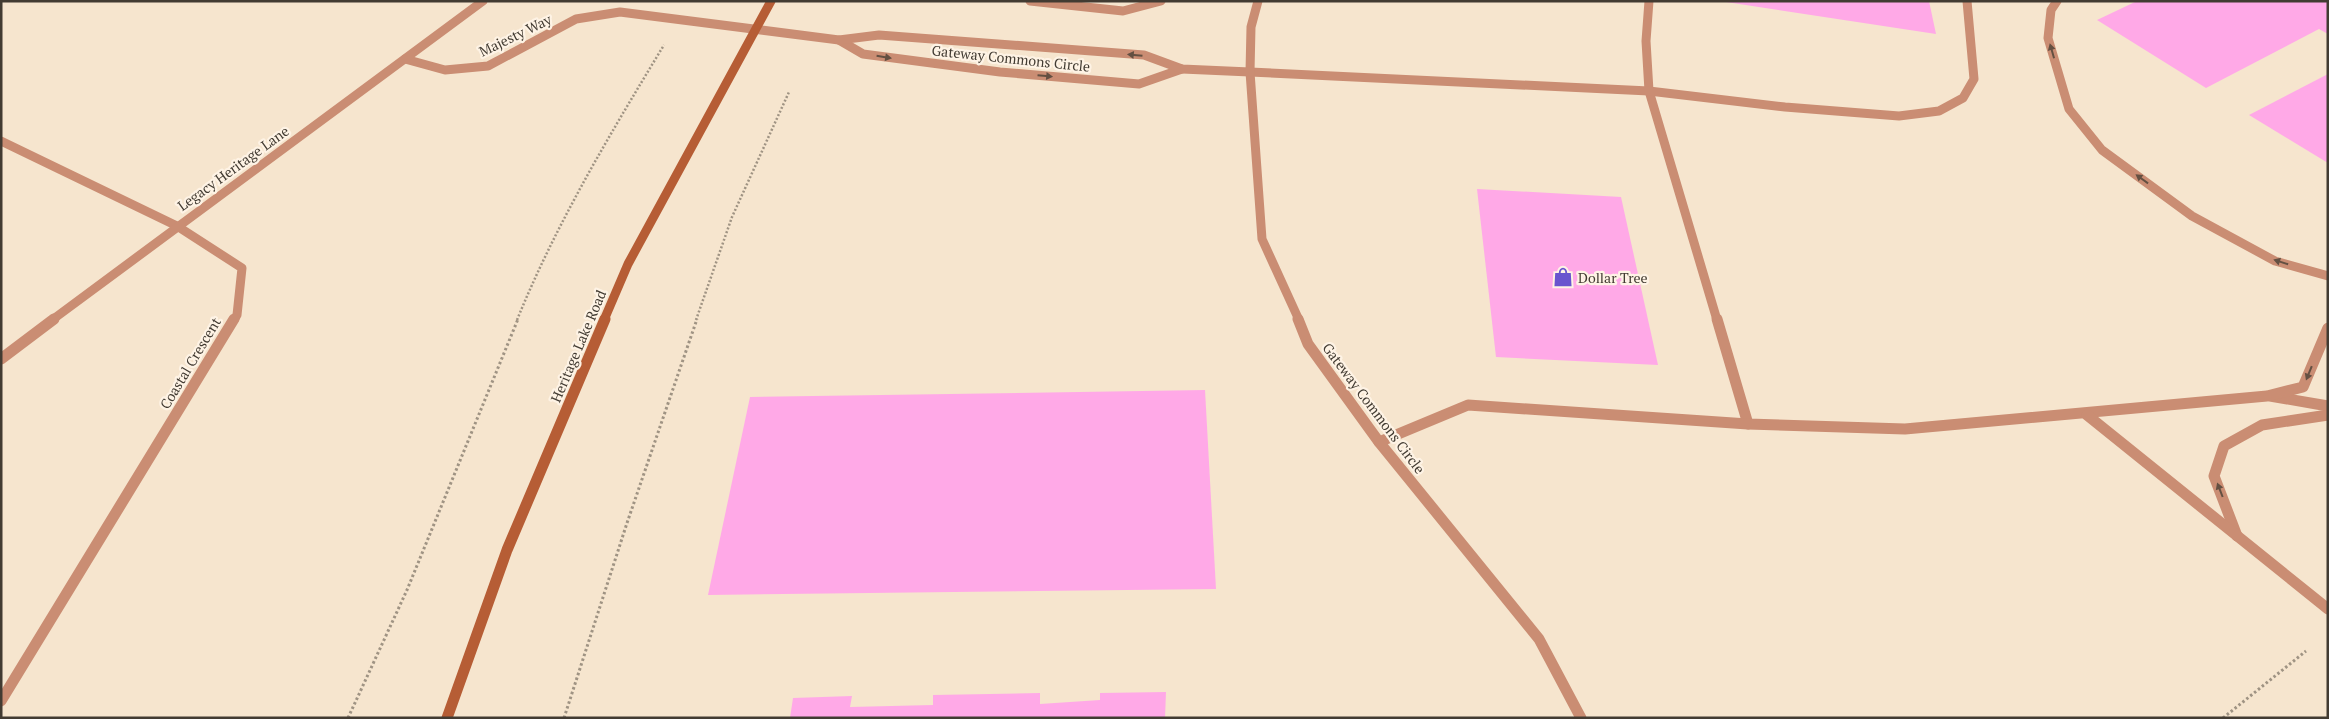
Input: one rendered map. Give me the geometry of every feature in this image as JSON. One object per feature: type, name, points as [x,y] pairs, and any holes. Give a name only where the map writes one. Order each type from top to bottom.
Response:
[{"type":"main road","name":"Heritage Lake Road","points":[[447,718],[507,550],[628,264],[771,1]]},
{"type":"street","name":"Legacy Heritage Lane","points":[[1,359],[177,226],[483,1]]},
{"type":"street","points":[[1030,1],[1123,11],[1161,1]]},
{"type":"street","name":"Gateway Commons Circle","points":[[1258,1],[1252,27],[1250,72],[1262,239],[1290,299],[1308,344],[1379,442],[1539,639],[1581,718]]},
{"type":"street","points":[[1649,1],[1646,41],[1649,91],[1748,424]]},
{"type":"street","points":[[1250,72],[1649,91],[1785,107],[1890,115],[1939,111],[1963,98],[1974,79],[1967,1]]},
{"type":"street","points":[[2057,1],[2051,10],[2048,38],[2069,109],[2102,150],[2192,216],[2275,261],[2328,276]]},
{"type":"street","name":"Majesty Way","points":[[405,59],[445,70],[488,66],[576,19],[620,12],[755,29]]},
{"type":"street","name":"Gateway Commons Circle","points":[[755,29],[839,40],[879,35],[1144,55],[1182,69],[1250,72]]},
{"type":"street","name":"Gateway Commons Circle","points":[[839,40],[863,54],[914,62],[1040,76],[1139,84],[1182,69]]},
{"type":"street","name":"Coastal Crescent","points":[[1,141],[177,226],[242,268],[237,315],[1,701]]},
{"type":"street","points":[[1379,442],[1468,405],[1748,424],[1904,429],[2088,415],[2267,396],[2303,387],[2328,328]]},
{"type":"street","points":[[2267,396],[2328,406]]},
{"type":"street","points":[[2237,536],[2214,476],[2224,446],[2262,425],[2328,414]]},
{"type":"street","points":[[2088,415],[2328,609]]},
{"type":"path","points":[[348,718],[407,590],[538,269],[608,137],[663,46]]},
{"type":"path","points":[[564,718],[627,523],[732,217],[789,92]]},
{"type":"path","points":[[2223,718],[2306,651]]},
{"type":"building","points":[[1929,1],[1936,34],[1726,2]]},
{"type":"building","points":[[2137,1],[2328,1],[2328,34],[2319,29],[2206,88],[2097,20]]},
{"type":"building","points":[[2328,74],[2328,163],[2249,115]]},
{"type":"building","name":"Dollar Tree","points":[[1477,189],[1621,197],[1658,365],[1496,357]]},
{"type":"building","points":[[1205,390],[1216,589],[708,595],[750,397]]},
{"type":"building","points":[[1166,692],[1165,718],[790,718],[793,698],[852,696],[850,707],[933,705],[933,695],[1040,693],[1040,704],[1100,700],[1100,693]]},
{"type":"place","name":"Dollar Tree","points":[[1563,277]]}]
